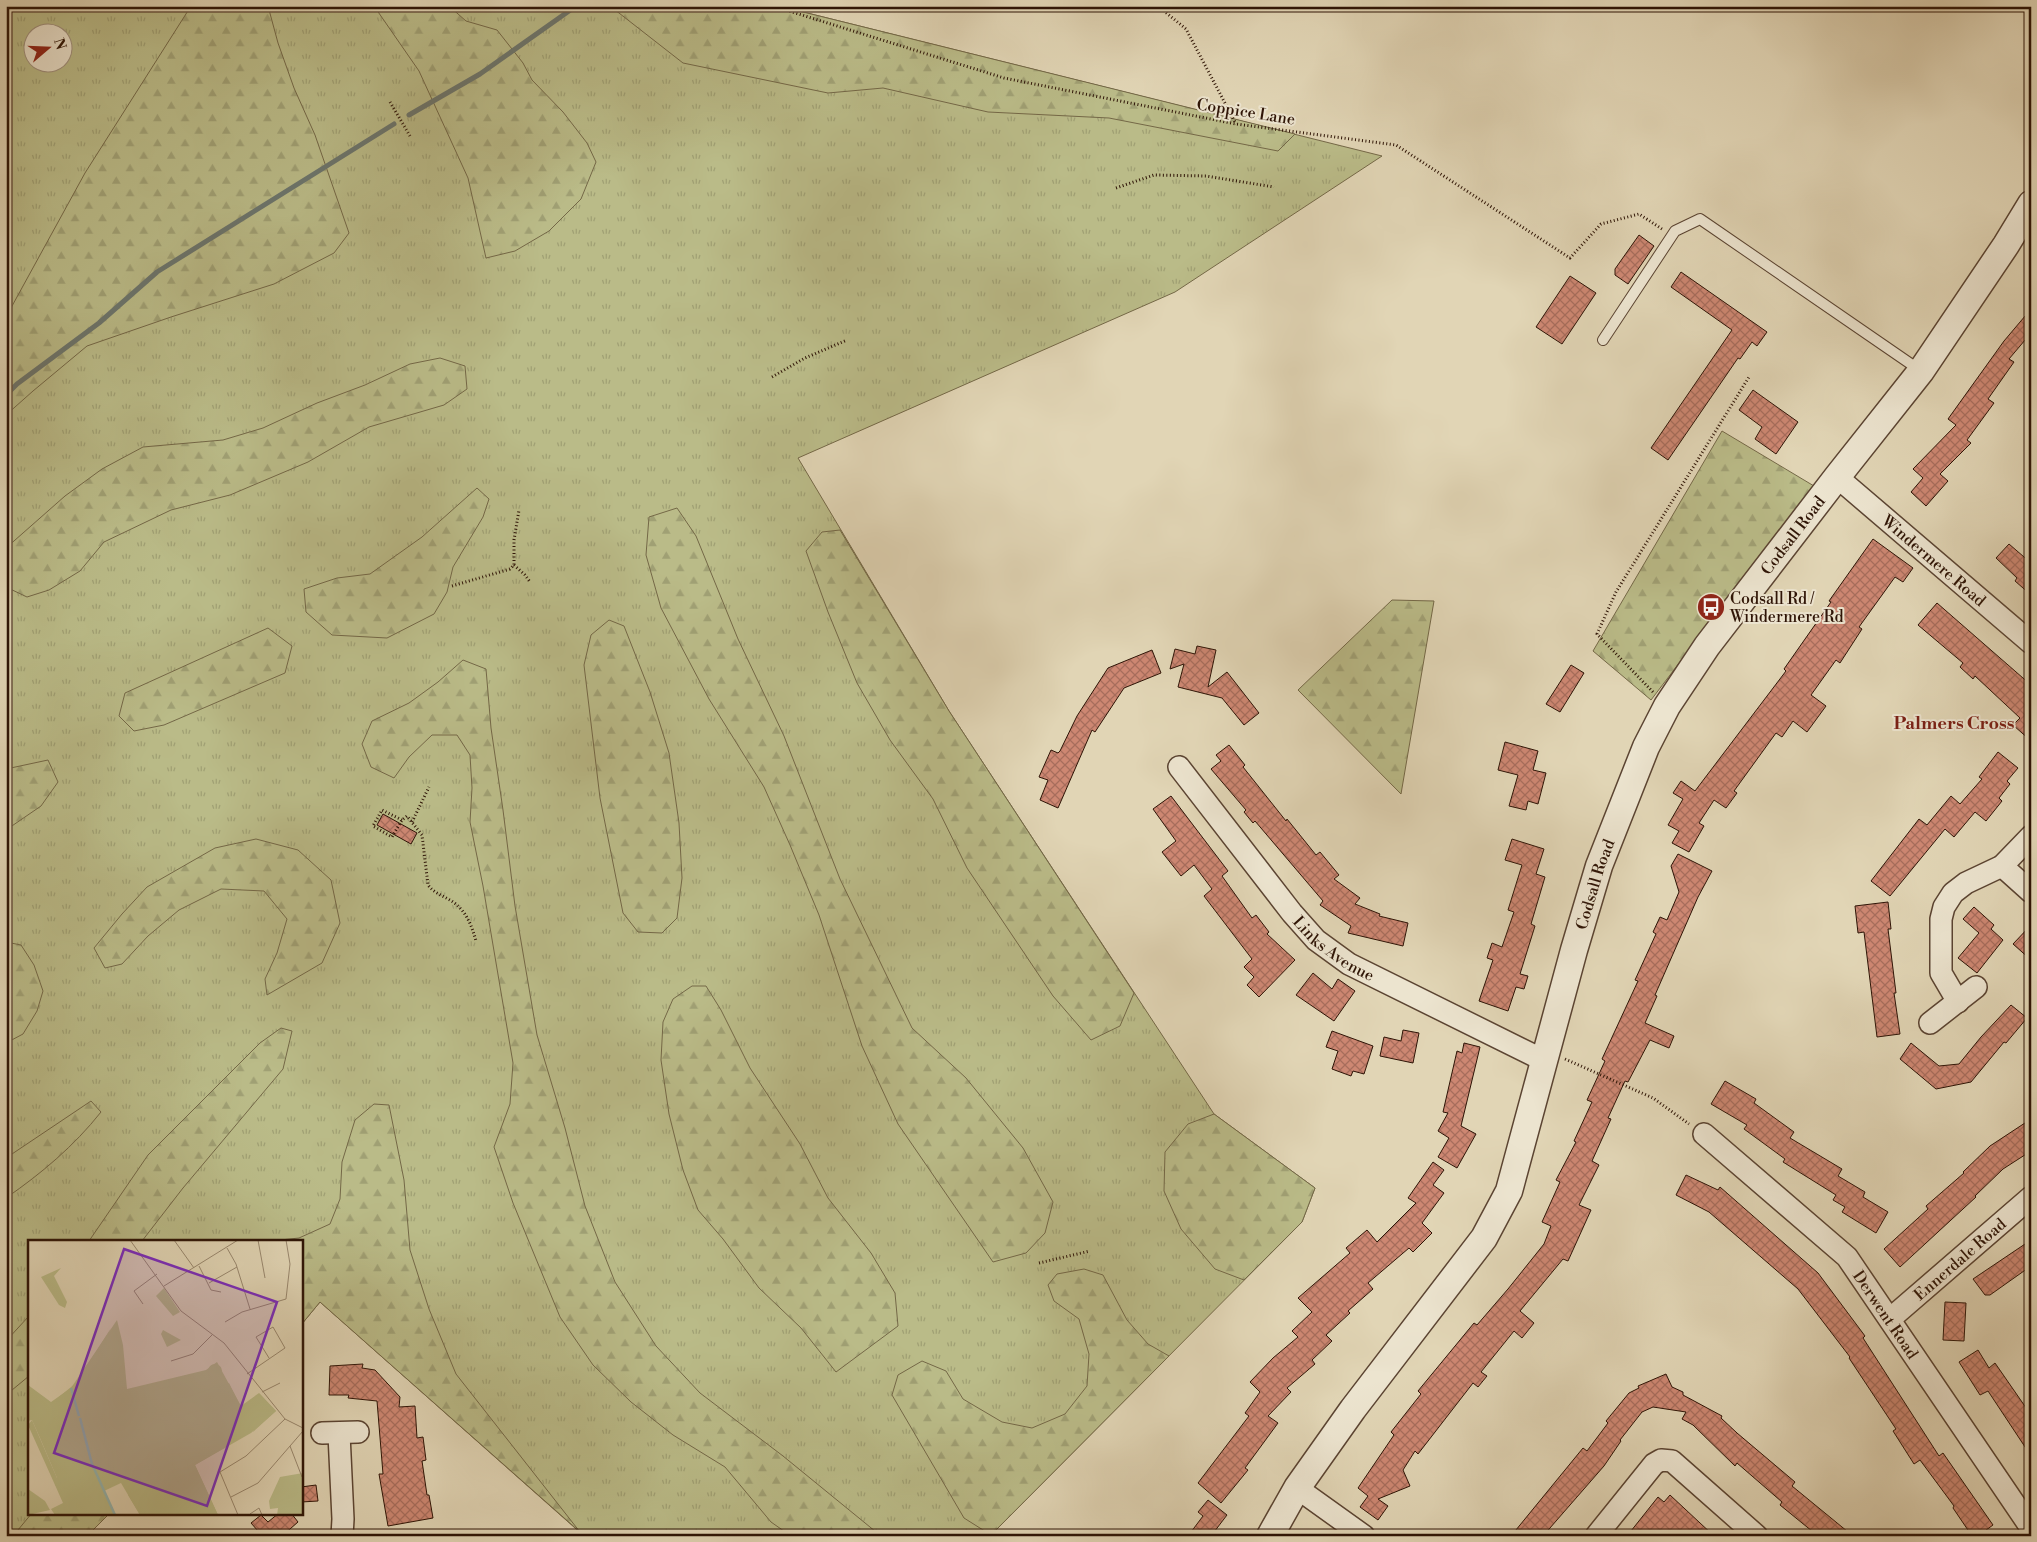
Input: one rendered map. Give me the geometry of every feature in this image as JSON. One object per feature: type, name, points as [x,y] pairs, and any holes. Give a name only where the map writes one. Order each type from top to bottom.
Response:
[{"type":"street","name":"Codsall Road","points":[[1270,1536],[1297,1488],[1353,1409],[1484,1238],[1509,1191],[1574,950],[1599,866],[1646,747],[1666,706],[1707,646],[1921,371],[2006,245],[2031,204]]},
{"type":"street","name":"Windermere Road","points":[[1837,477],[2031,643]]},
{"type":"street","name":"Links Avenue","points":[[1178,767],[1292,913],[1316,940],[1349,964],[1545,1061]]},
{"type":"street","points":[[1958,1002],[1941,973],[1941,919],[1944,907],[1953,893],[1966,883],[2002,866],[2031,836]]},
{"type":"street","points":[[2002,866],[2031,892]]},
{"type":"street","points":[[1930,1023],[1976,987]]},
{"type":"street","name":"Derwent Road","points":[[1704,1134],[1846,1257],[2031,1528]]},
{"type":"street","name":"Ennerdale Road","points":[[1890,1319],[2031,1197]]},
{"type":"street","points":[[340,1433],[342,1536]]},
{"type":"street","points":[[1596,1536],[1654,1464],[1661,1460],[1672,1461],[1757,1536]]},
{"type":"street","points":[[1297,1488],[1364,1536]]},
{"type":"lane","points":[[1603,340],[1675,231],[1700,219],[1921,371]]},
{"type":"path","name":"Coppice Lane","points":[[773,6],[1004,78],[1236,124],[1396,145],[1570,258],[1601,224],[1639,214],[1672,236]]},
{"type":"path","points":[[1158,6],[1186,29],[1236,124]]},
{"type":"path","points":[[390,102],[410,136]]},
{"type":"path","points":[[1116,188],[1154,175],[1206,176],[1274,187]]},
{"type":"path","points":[[772,377],[805,358],[847,340]]},
{"type":"path","points":[[1666,706],[1597,634],[1616,592],[1749,377]]},
{"type":"path","points":[[519,510],[514,540],[514,565],[530,582]]},
{"type":"path","points":[[452,586],[491,574],[503,573],[514,565]]},
{"type":"path","points":[[412,822],[429,787]]},
{"type":"path","points":[[402,820],[382,810],[373,826],[392,837],[402,820],[407,816],[422,835],[428,886],[454,901],[462,909],[469,919],[476,941]]},
{"type":"path","points":[[1545,1061],[1560,1056],[1653,1098],[1704,1134]]},
{"type":"path","points":[[1039,1263],[1090,1251]]},
{"type":"green space","points":[[6,6],[779,6],[1382,156],[1175,292],[798,458],[949,711],[1214,1114],[1315,1188],[1302,1222],[992,1536],[584,1536],[320,1302],[302,1324],[302,1240],[28,1240],[28,1514],[109,1514],[87,1536],[6,1536]]},
{"type":"green space","points":[[191,6],[268,6],[278,43],[294,88],[315,135],[349,233],[334,253],[274,284],[87,346],[6,415],[6,317],[85,173]]},
{"type":"green space","points":[[374,6],[449,6],[466,21],[497,30],[523,63],[532,80],[563,112],[587,143],[596,162],[581,199],[549,231],[515,251],[486,258],[468,178],[419,71]]},
{"type":"green space","points":[[610,6],[779,6],[1295,134],[1278,151],[1109,118],[988,112],[883,88],[828,93],[683,63]]},
{"type":"green space","points":[[440,358],[465,366],[467,389],[444,405],[369,427],[308,462],[230,495],[171,510],[104,542],[80,571],[49,590],[27,597],[6,587],[6,548],[65,496],[102,469],[143,447],[223,440],[263,428],[410,364]]},
{"type":"green space","points":[[1722,431],[1814,486],[1651,700],[1593,651]]},
{"type":"green space","points":[[477,488],[489,499],[483,517],[453,567],[447,592],[434,614],[387,638],[332,635],[306,612],[304,589],[337,578],[370,574],[422,537]]},
{"type":"green space","points":[[677,508],[696,536],[738,639],[784,736],[840,879],[912,1028],[966,1078],[1023,1148],[1053,1202],[1045,1233],[1026,1253],[993,1262],[898,1124],[862,1046],[819,915],[764,787],[709,699],[661,608],[646,555],[649,517]]},
{"type":"green space","points":[[840,530],[949,711],[1134,993],[1120,1026],[1091,1040],[1053,996],[967,868],[933,799],[890,740],[857,683],[806,551],[822,532]]},
{"type":"green space","points":[[1392,600],[1434,601],[1401,794],[1298,690]]},
{"type":"green space","points":[[609,620],[624,626],[650,692],[669,753],[679,823],[682,878],[677,918],[662,933],[638,932],[623,913],[600,798],[584,665],[591,635]]},
{"type":"green space","points":[[268,628],[292,646],[285,673],[164,725],[134,731],[119,716],[125,693]]},
{"type":"green space","points":[[463,660],[486,669],[491,728],[515,906],[537,1035],[565,1128],[585,1206],[615,1282],[656,1346],[700,1393],[783,1456],[881,1536],[791,1536],[771,1522],[725,1467],[673,1435],[631,1402],[593,1365],[560,1317],[513,1203],[494,1147],[510,1104],[513,1063],[483,886],[470,822],[472,788],[470,755],[457,735],[432,735],[409,757],[394,778],[371,767],[362,744],[372,721],[409,703],[438,682]]},
{"type":"green space","points":[[48,760],[58,782],[41,806],[6,830],[6,769]]},
{"type":"green space","points":[[256,839],[298,850],[331,880],[340,923],[322,963],[267,995],[265,979],[277,953],[287,919],[264,891],[221,889],[179,910],[148,936],[122,964],[105,968],[94,948],[147,887],[215,848]]},
{"type":"green space","points":[[6,942],[21,945],[34,965],[43,991],[37,1011],[23,1034],[6,1043]]},
{"type":"green space","points":[[692,986],[706,986],[721,1010],[750,1068],[800,1144],[828,1198],[871,1253],[895,1293],[898,1326],[836,1372],[801,1328],[759,1288],[723,1239],[698,1210],[683,1170],[669,1114],[661,1060],[663,1022],[673,999]]},
{"type":"green space","points":[[281,1028],[292,1031],[283,1069],[183,1188],[143,1240],[90,1240],[148,1155],[260,1043]]},
{"type":"green space","points":[[91,1101],[101,1112],[91,1124],[57,1158],[6,1198],[6,1158]]},
{"type":"green space","points":[[374,1104],[389,1105],[404,1180],[410,1250],[429,1309],[456,1374],[580,1532],[320,1302],[302,1324],[302,1240],[280,1240],[299,1238],[330,1224],[340,1199],[342,1162],[355,1120]]},
{"type":"green space","points":[[1214,1114],[1315,1188],[1302,1222],[1244,1280],[1215,1269],[1181,1229],[1164,1191],[1165,1152],[1188,1124]]},
{"type":"green space","points":[[1084,1269],[1103,1275],[1127,1320],[1148,1344],[1169,1356],[991,1535],[964,1518],[892,1395],[898,1375],[922,1361],[946,1371],[963,1399],[1002,1422],[1032,1428],[1065,1414],[1087,1386],[1089,1354],[1079,1319],[1054,1301],[1048,1285],[1057,1274]]},
{"type":"green space","points":[[28,1317],[28,1377],[6,1395],[6,1341]]},
{"type":"green space","points":[[31,1514],[109,1514],[87,1536],[13,1536]]},
{"type":"building","points":[[1639,235],[1654,246],[1628,284],[1615,275],[1615,269]]},
{"type":"building","points":[[1681,272],[1767,332],[1757,346],[1752,342],[1740,359],[1738,358],[1668,460],[1651,448],[1732,330],[1671,287]]},
{"type":"building","points":[[1570,276],[1596,293],[1562,344],[1536,327]]},
{"type":"building","points":[[2031,309],[2031,333],[2009,359],[2014,362],[1988,399],[1994,403],[1967,440],[1971,443],[1940,474],[1948,481],[1926,506],[1911,492],[1923,478],[1913,469],[1956,425],[1948,419],[2004,341]]},
{"type":"building","points":[[1753,390],[1798,422],[1776,454],[1755,439],[1762,427],[1739,410]]},
{"type":"building","points":[[1873,539],[1913,568],[1903,582],[1895,577],[1859,627],[1862,629],[1840,663],[1836,660],[1811,695],[1826,706],[1807,732],[1793,721],[1782,737],[1776,733],[1734,791],[1737,793],[1726,808],[1714,800],[1699,823],[1704,826],[1689,852],[1672,843],[1679,831],[1668,825],[1683,799],[1673,793],[1681,781],[1695,791],[1786,671],[1784,669]]},
{"type":"building","points":[[2009,544],[2031,563],[2031,595],[2015,581],[2017,578],[1996,558]]},
{"type":"building","points":[[1937,603],[2031,685],[2031,741],[2013,725],[2020,718],[1975,676],[1973,679],[1960,667],[1963,663],[1918,625]]},
{"type":"building","points":[[1197,646],[1216,650],[1208,687],[1227,672],[1259,713],[1244,725],[1222,698],[1178,687],[1184,664],[1170,669],[1175,649],[1195,654]]},
{"type":"building","points":[[1152,650],[1161,673],[1124,688],[1095,732],[1092,730],[1058,808],[1040,800],[1048,780],[1039,777],[1051,750],[1058,753],[1060,751],[1077,716],[1108,668]]},
{"type":"building","points":[[1571,665],[1584,673],[1560,712],[1546,704]]},
{"type":"building","points":[[1505,742],[1538,751],[1533,770],[1546,773],[1538,804],[1528,801],[1526,810],[1509,806],[1518,775],[1498,770]]},
{"type":"building","points":[[1229,745],[1245,765],[1243,767],[1286,821],[1287,819],[1316,855],[1320,852],[1339,875],[1334,879],[1360,898],[1355,904],[1380,914],[1379,916],[1408,923],[1403,946],[1348,933],[1351,926],[1320,905],[1323,901],[1255,821],[1253,823],[1244,812],[1246,810],[1211,769],[1221,761],[1216,755]]},
{"type":"building","points":[[1998,752],[2018,768],[2007,781],[2010,784],[1999,798],[2002,801],[1986,821],[1975,812],[1954,837],[1945,829],[1890,896],[1871,881],[1919,819],[1927,825],[1951,796],[1960,804],[1982,779],[1979,777]]},
{"type":"building","points":[[1171,796],[1228,871],[1222,876],[1252,918],[1256,915],[1269,932],[1267,934],[1295,960],[1259,997],[1247,985],[1254,977],[1244,967],[1252,959],[1204,896],[1212,889],[1194,865],[1181,876],[1162,852],[1176,841],[1153,809]]},
{"type":"building","points":[[383,814],[417,833],[411,844],[377,825]]},
{"type":"building","points":[[1512,839],[1544,849],[1536,874],[1545,877],[1531,924],[1535,926],[1520,974],[1528,976],[1524,989],[1516,987],[1508,1011],[1479,1001],[1493,960],[1487,958],[1492,943],[1502,947],[1514,912],[1508,910],[1522,865],[1505,860]]},
{"type":"building","points":[[1678,854],[1712,871],[1698,897],[1655,995],[1657,996],[1645,1023],[1674,1036],[1669,1048],[1650,1040],[1628,1082],[1625,1081],[1608,1118],[1611,1119],[1592,1161],[1599,1165],[1579,1205],[1591,1210],[1568,1261],[1563,1259],[1520,1311],[1534,1323],[1522,1338],[1514,1331],[1481,1372],[1487,1376],[1478,1387],[1473,1383],[1418,1454],[1415,1451],[1403,1470],[1410,1486],[1378,1499],[1388,1506],[1378,1520],[1360,1507],[1368,1496],[1358,1488],[1394,1435],[1391,1432],[1421,1394],[1418,1391],[1474,1323],[1477,1325],[1508,1289],[1544,1244],[1551,1226],[1542,1222],[1560,1182],[1556,1180],[1576,1142],[1574,1141],[1592,1102],[1587,1100],[1605,1061],[1602,1059],[1638,981],[1635,980],[1656,934],[1653,932],[1660,917],[1667,920],[1679,892],[1671,866]]},
{"type":"building","points":[[1888,902],[1891,929],[1888,929],[1900,1034],[1877,1037],[1864,932],[1858,933],[1855,906]]},
{"type":"building","points":[[1974,907],[1994,925],[1991,929],[2003,940],[1977,973],[1958,958],[1979,933],[1963,919]]},
{"type":"building","points":[[2031,925],[2031,960],[2013,944]]},
{"type":"building","points":[[1313,973],[1332,989],[1338,979],[1355,991],[1334,1021],[1296,995]]},
{"type":"building","points":[[2011,1005],[2027,1018],[2006,1043],[2004,1042],[1971,1082],[1936,1089],[1900,1059],[1911,1043],[1939,1066],[1959,1064]]},
{"type":"building","points":[[1403,1030],[1419,1033],[1413,1063],[1380,1056],[1384,1037],[1401,1041]]},
{"type":"building","points":[[1332,1031],[1373,1046],[1364,1074],[1353,1071],[1351,1076],[1332,1069],[1338,1051],[1326,1047]]},
{"type":"building","points":[[1464,1043],[1480,1047],[1461,1126],[1476,1134],[1457,1168],[1438,1157],[1449,1138],[1438,1131],[1448,1113],[1443,1112],[1457,1051],[1462,1053]]},
{"type":"building","points":[[1725,1081],[1756,1099],[1754,1103],[1794,1132],[1790,1138],[1842,1169],[1838,1176],[1865,1192],[1863,1197],[1888,1212],[1876,1233],[1842,1212],[1845,1207],[1833,1200],[1836,1195],[1783,1162],[1785,1159],[1744,1129],[1747,1125],[1711,1104]]},
{"type":"building","points":[[2031,1119],[2031,1151],[2003,1169],[1976,1197],[1900,1267],[1884,1249],[1928,1209],[1926,1206],[1964,1173],[1990,1146]]},
{"type":"building","points":[[1433,1162],[1444,1170],[1433,1185],[1444,1193],[1422,1223],[1432,1233],[1413,1252],[1409,1248],[1368,1283],[1373,1289],[1348,1311],[1350,1313],[1326,1335],[1332,1341],[1312,1360],[1315,1364],[1287,1388],[1291,1392],[1268,1416],[1278,1423],[1245,1468],[1248,1470],[1221,1503],[1198,1483],[1249,1416],[1245,1413],[1260,1392],[1250,1382],[1273,1358],[1298,1337],[1292,1331],[1312,1312],[1298,1298],[1350,1253],[1346,1248],[1367,1230],[1377,1242],[1416,1203],[1408,1198]]},
{"type":"building","points":[[1686,1175],[1718,1190],[1720,1187],[1818,1273],[1865,1336],[1863,1338],[1939,1456],[1943,1453],[1993,1525],[1978,1536],[1972,1536],[1953,1508],[1954,1506],[1920,1460],[1914,1464],[1893,1431],[1896,1429],[1850,1357],[1798,1289],[1709,1212],[1676,1195]]},
{"type":"building","points":[[2031,1240],[2031,1266],[1990,1295],[1985,1295],[1973,1279]]},
{"type":"building","points":[[1945,1302],[1966,1303],[1964,1341],[1943,1340]]},
{"type":"building","points":[[1978,1350],[1989,1368],[1995,1363],[2031,1415],[2031,1456],[1988,1391],[1980,1395],[1959,1362]]},
{"type":"building","points":[[363,1364],[362,1368],[375,1370],[400,1397],[399,1407],[415,1406],[417,1438],[423,1437],[426,1460],[422,1461],[427,1495],[429,1495],[433,1518],[388,1526],[379,1474],[383,1474],[377,1401],[348,1398],[349,1395],[329,1395],[330,1366]]},
{"type":"building","points":[[1666,1374],[1672,1387],[1722,1416],[1721,1418],[1737,1433],[1795,1482],[1792,1486],[1853,1536],[1818,1536],[1780,1505],[1782,1502],[1737,1463],[1735,1466],[1693,1425],[1682,1419],[1686,1412],[1653,1407],[1642,1412],[1620,1440],[1604,1466],[1543,1536],[1511,1536],[1583,1448],[1587,1451],[1608,1423],[1606,1421],[1629,1393],[1639,1388],[1638,1386]]},
{"type":"building","points":[[316,1485],[318,1501],[302,1502],[302,1487]]},
{"type":"building","points":[[1670,1495],[1714,1536],[1627,1536],[1658,1497],[1664,1502]]},
{"type":"building","points":[[1208,1500],[1227,1515],[1211,1536],[1188,1536],[1203,1516],[1198,1512]]},
{"type":"building","points":[[278,1514],[292,1514],[298,1522],[282,1536],[252,1536],[258,1531],[251,1523],[261,1515],[268,1522]]},
{"type":"waterway","points":[[409,115],[480,74],[576,6]]},
{"type":"waterway","points":[[6,395],[17,384],[99,323],[157,272],[394,124]]},
{"type":"place","name":"Codsall Rd / Windermere Rd","points":[[1711,607]]},
{"type":"district","name":"Palmers Cross","points":[[1954,723]]}]
